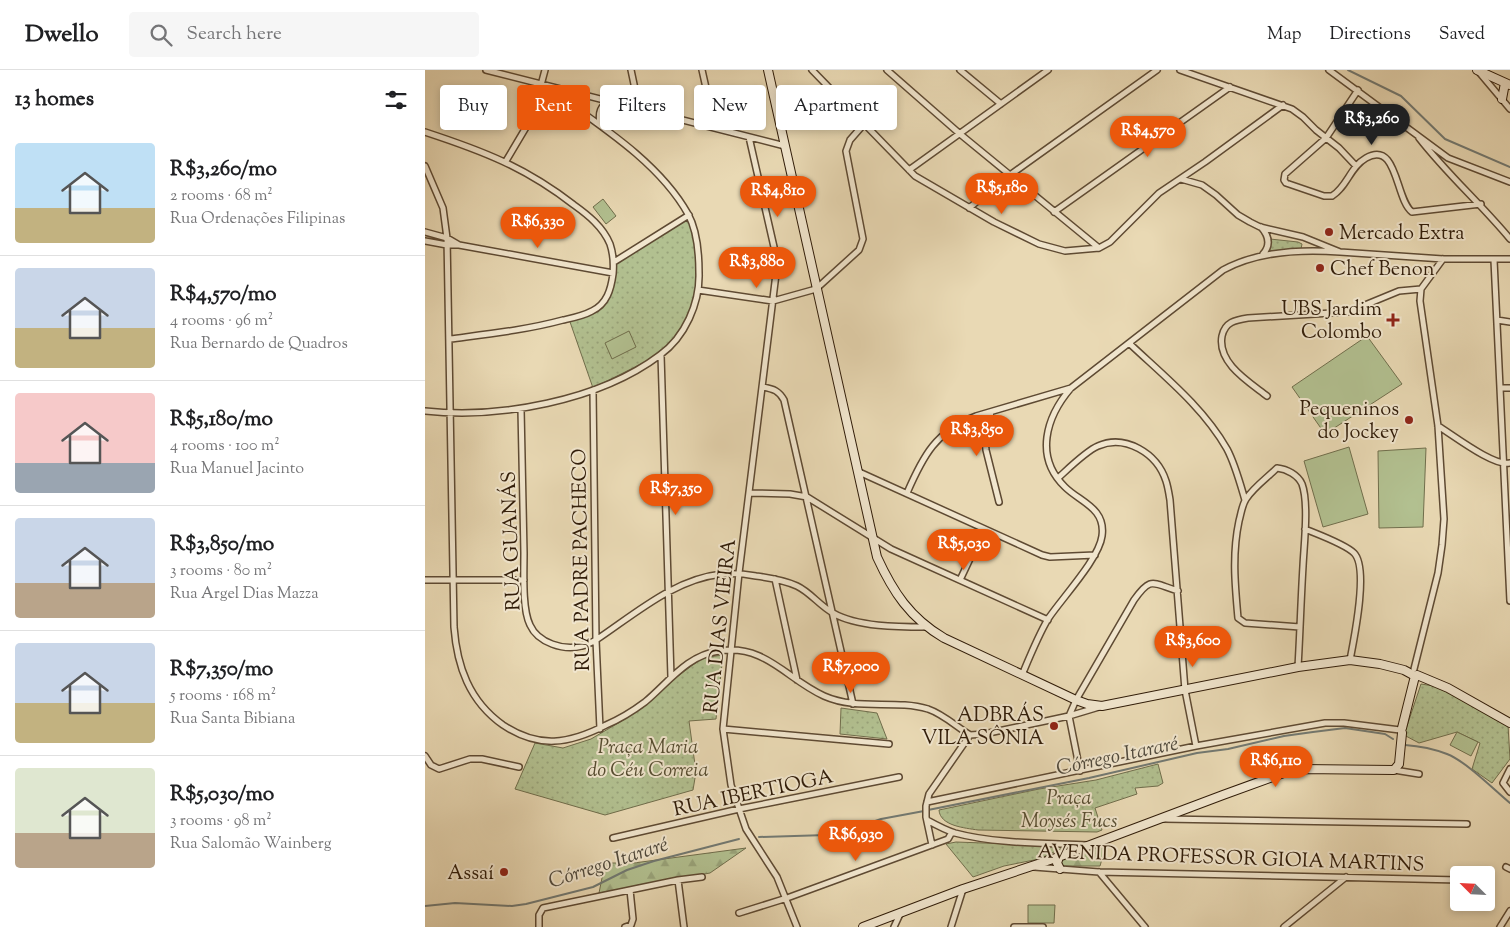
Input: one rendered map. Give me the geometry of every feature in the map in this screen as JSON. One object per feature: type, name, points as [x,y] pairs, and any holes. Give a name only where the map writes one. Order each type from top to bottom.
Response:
[{"type":"street","points":[[486,70],[542,85]]},
{"type":"street","points":[[545,70],[546,85]]},
{"type":"street","points":[[631,70],[634,85]]},
{"type":"street","points":[[702,70],[705,85]]},
{"type":"street","points":[[768,70],[877,557],[891,586],[911,613],[926,627],[944,638],[1076,700],[1102,706]]},
{"type":"street","points":[[812,70],[826,85]]},
{"type":"street","points":[[887,70],[960,134],[1099,248]]},
{"type":"street","points":[[959,70],[1001,104]]},
{"type":"street","points":[[969,208],[1011,175],[1157,70]]},
{"type":"street","points":[[1180,70],[1283,105],[1299,113],[1339,148],[1356,166]]},
{"type":"street","points":[[1329,70],[1455,161],[1510,182]]},
{"type":"street","points":[[1477,70],[1507,84],[1501,99]]},
{"type":"street","points":[[1477,70],[1510,109]]},
{"type":"street","points":[[1486,70],[1493,77]]},
{"type":"street","points":[[909,170],[1045,71]]},
{"type":"street","points":[[1054,212],[1230,87]]},
{"type":"street","points":[[1358,90],[1326,138],[1285,174],[1284,180],[1286,184],[1328,197],[1339,190],[1356,166],[1371,156],[1376,155],[1386,159],[1392,165],[1401,195],[1405,204],[1412,212],[1481,204]]},
{"type":"street","points":[[869,130],[921,180],[969,208],[1039,244],[1056,250],[1074,251],[1099,248],[1115,238],[1159,194],[1283,105]]},
{"type":"street","points":[[600,110],[598,117],[600,124]]},
{"type":"street","points":[[590,117],[600,124]]},
{"type":"street","points":[[506,161],[523,130]]},
{"type":"street","points":[[425,411],[451,414],[521,409],[593,390],[641,368],[661,355],[686,324],[693,310],[698,290],[699,262],[689,215],[671,189],[651,168],[607,130]]},
{"type":"street","points":[[723,130],[785,146]]},
{"type":"street","points":[[698,290],[773,301],[817,289],[862,245],[860,217],[847,151],[850,140],[858,130]]},
{"type":"street","points":[[425,132],[475,148],[506,161],[560,194],[588,216],[605,235],[610,244],[614,262],[611,290],[599,306],[592,311],[548,324],[450,339]]},
{"type":"street","points":[[1414,132],[1434,157],[1481,204],[1510,239]]},
{"type":"street","name":"RUA DIAS VIEIRA","points":[[749,137],[775,247],[776,268],[730,650],[723,729],[730,776],[739,809],[752,840],[777,877],[797,927]]},
{"type":"street","points":[[425,166],[443,208],[447,238],[456,651],[460,668],[473,693],[497,720],[513,731],[528,738],[545,742],[564,742],[580,738],[620,718],[645,702],[671,677],[704,654],[730,650],[757,655],[824,696],[853,704],[915,706],[930,710],[970,735],[984,734],[1069,716],[1102,706],[1298,666],[1350,660],[1379,664],[1415,673],[1447,688],[1510,723]]},
{"type":"street","points":[[1180,179],[1202,185],[1238,215],[1260,227],[1303,237],[1340,252]]},
{"type":"street","points":[[614,262],[689,215]]},
{"type":"street","points":[[1260,227],[1266,234],[1269,242],[1262,255]]},
{"type":"street","points":[[425,232],[447,238],[459,245]]},
{"type":"street","points":[[425,241],[459,245],[613,273]]},
{"type":"street","points":[[1022,674],[1048,620],[1095,555],[1101,541],[1102,533],[1098,516],[1093,508],[1065,488],[1049,460],[1046,448],[1050,421],[1062,399],[1071,388],[1223,270],[1245,259],[1262,255],[1325,251],[1443,259],[1510,259]]},
{"type":"street","points":[[1394,770],[1399,764],[1402,730],[1443,545],[1444,519],[1438,426],[1421,289],[1443,259]]},
{"type":"street","points":[[1494,260],[1507,464],[1510,600]]},
{"type":"street","points":[[1267,396],[1237,371],[1224,356],[1221,345],[1227,325],[1233,321],[1248,318],[1348,312],[1399,291],[1421,289]]},
{"type":"street","points":[[1497,320],[1510,322]]},
{"type":"street","points":[[1129,344],[1207,419],[1227,449],[1245,500]]},
{"type":"street","points":[[661,355],[671,677]]},
{"type":"street","points":[[763,387],[780,392],[784,400],[853,704]]},
{"type":"street","points":[[907,493],[919,466],[933,444],[942,435],[963,421],[1071,388]]},
{"type":"street","points":[[1501,388],[1510,388]]},
{"type":"street","name":"RUA PADRE PACHECO","points":[[593,390],[596,640],[600,729]]},
{"type":"street","name":"RUA GUANÁS","points":[[521,409],[524,580],[527,615],[533,631],[543,640],[555,646],[572,648],[583,646],[596,640],[669,591],[698,579],[722,574],[739,574],[785,580],[800,587],[832,613],[856,621],[905,627],[926,627]]},
{"type":"street","points":[[991,412],[985,439],[999,502]]},
{"type":"street","points":[[1438,426],[1493,460],[1507,464]]},
{"type":"street","points":[[1058,478],[1096,446],[1112,442],[1128,444],[1147,453],[1161,469],[1167,481],[1178,591],[1185,690],[1196,746]]},
{"type":"street","points":[[1298,666],[1300,627],[1305,529],[1303,487],[1299,479],[1277,468],[1245,500],[1235,539],[1234,562],[1238,618],[1245,623],[1300,627]]},
{"type":"street","points":[[859,472],[1042,555],[1055,557],[1095,555]]},
{"type":"street","points":[[750,493],[790,494],[807,497],[891,549],[1048,620]]},
{"type":"street","points":[[960,580],[984,529]]},
{"type":"street","points":[[1305,529],[1347,548],[1354,552],[1357,557],[1360,575],[1359,605],[1350,660]]},
{"type":"street","points":[[775,579],[797,681]]},
{"type":"street","points":[[425,580],[524,580]]},
{"type":"street","points":[[1080,772],[1069,716],[1076,700],[1133,600],[1143,586],[1154,583],[1178,591]]},
{"type":"street","points":[[926,804],[1196,746],[1325,723],[1344,723],[1402,730]]},
{"type":"street","points":[[723,729],[889,744]]},
{"type":"street","points":[[932,845],[926,804],[929,794],[970,735]]},
{"type":"street","points":[[425,756],[431,765],[439,769],[470,759],[482,759],[519,767]]},
{"type":"street","points":[[1031,867],[1223,795],[1300,769],[1394,770],[1419,774]]},
{"type":"street","points":[[1510,769],[1503,784],[1510,792]]},
{"type":"street","name":"RUA IBERTIOGA","points":[[613,838],[739,809],[899,778]]},
{"type":"street","points":[[927,819],[952,832],[987,839],[1088,845]]},
{"type":"street","points":[[1160,819],[1467,824]]},
{"type":"street","points":[[928,828],[937,825]]},
{"type":"street","points":[[739,913],[787,898],[949,839],[952,832]]},
{"type":"street","points":[[1067,854],[1069,844]]},
{"type":"street","points":[[1059,857],[1057,863],[1060,869]]},
{"type":"street","name":"AVENIDA PROFESSOR GIOIA MARTINS","points":[[863,927],[963,889],[1031,867],[1099,872],[1450,880]]},
{"type":"street","points":[[1099,872],[1145,927]]},
{"type":"street","points":[[539,927],[539,915],[543,908],[678,880],[702,877]]},
{"type":"street","points":[[1284,927],[1345,877]]},
{"type":"street","points":[[678,880],[684,927]]},
{"type":"street","points":[[951,927],[963,889]]},
{"type":"street","points":[[625,927],[631,924],[633,919],[630,890]]},
{"type":"street","points":[[1500,927],[1510,911]]},
{"type":"street","points":[[894,927],[900,914]]},
{"type":"street","points":[[1014,927],[1043,927]]},
{"type":"green space","points":[[603,199],[616,216],[606,224],[593,207]]},
{"type":"green space","points":[[688,215],[699,263],[698,290],[691,312],[683,328],[661,354],[593,388],[569,319],[597,309],[613,286],[615,277],[614,262]]},
{"type":"green space","points":[[1270,239],[1298,242],[1302,244],[1301,249],[1267,251]]},
{"type":"green space","points":[[629,331],[636,347],[612,359],[605,343]]},
{"type":"green space","points":[[1367,336],[1402,384],[1325,434],[1292,387]]},
{"type":"green space","points":[[1349,447],[1368,514],[1323,527],[1304,461]]},
{"type":"green space","points":[[1426,448],[1423,527],[1379,528],[1378,451]]},
{"type":"green space","name":"Praça Maria do Céu Correia","points":[[723,655],[716,719],[689,721],[696,772],[693,790],[605,815],[515,789],[535,743],[563,748],[591,739],[650,702],[669,683],[702,658]]},
{"type":"green space","points":[[1421,684],[1440,687],[1508,725],[1510,759],[1492,783],[1472,769],[1480,743],[1457,732],[1419,743],[1404,735]]},
{"type":"green space","points":[[841,708],[877,713],[887,739],[840,734]]},
{"type":"green space","points":[[1457,732],[1478,742],[1471,756],[1450,745]]},
{"type":"green space","name":"Praça Moysés Fucs","points":[[1158,764],[1163,783],[1158,786],[1135,788],[1137,794],[1095,808],[1102,830],[1097,832],[978,830],[948,823],[940,815],[939,810],[1039,789],[1096,780]]},
{"type":"green space","points":[[956,842],[1067,846],[1039,859],[1004,866],[973,877],[946,844]]},
{"type":"green space","points":[[1102,844],[1104,852],[1100,866],[1064,866],[1060,864],[1062,858]]},
{"type":"green space","points":[[746,848],[710,873],[599,893],[605,863],[634,863]]},
{"type":"green space","points":[[1028,905],[1055,905],[1054,923],[1028,923]]},
{"type":"waterway","points":[[1348,70],[1401,96],[1445,139],[1510,167]]},
{"type":"waterway","name":"Córrego Itararé","points":[[928,810],[1284,736],[1345,728],[1385,734],[1393,739]]},
{"type":"waterway","name":"Córrego Itararé","points":[[1405,745],[1432,749],[1455,758],[1471,769],[1510,803]]},
{"type":"waterway","name":"Córrego Itararé","points":[[759,837],[827,835],[844,832],[881,819],[924,811]]},
{"type":"waterway","name":"Córrego Itararé","points":[[425,906],[455,903],[512,906],[526,904],[593,887],[627,870],[654,861],[739,839]]},
{"type":"place","name":"Mercado Extra","points":[[1329,232]]},
{"type":"place","name":"Chef Benon","points":[[1320,268]]},
{"type":"place","name":"UBS Jardim Colombo","points":[[1393,320]]},
{"type":"place","name":"Pequeninos do Jockey","points":[[1409,420]]},
{"type":"place","name":"ADBRÁS VILA SÔNIA","points":[[1054,726]]},
{"type":"place","name":"Assaí","points":[[504,872]]}]
